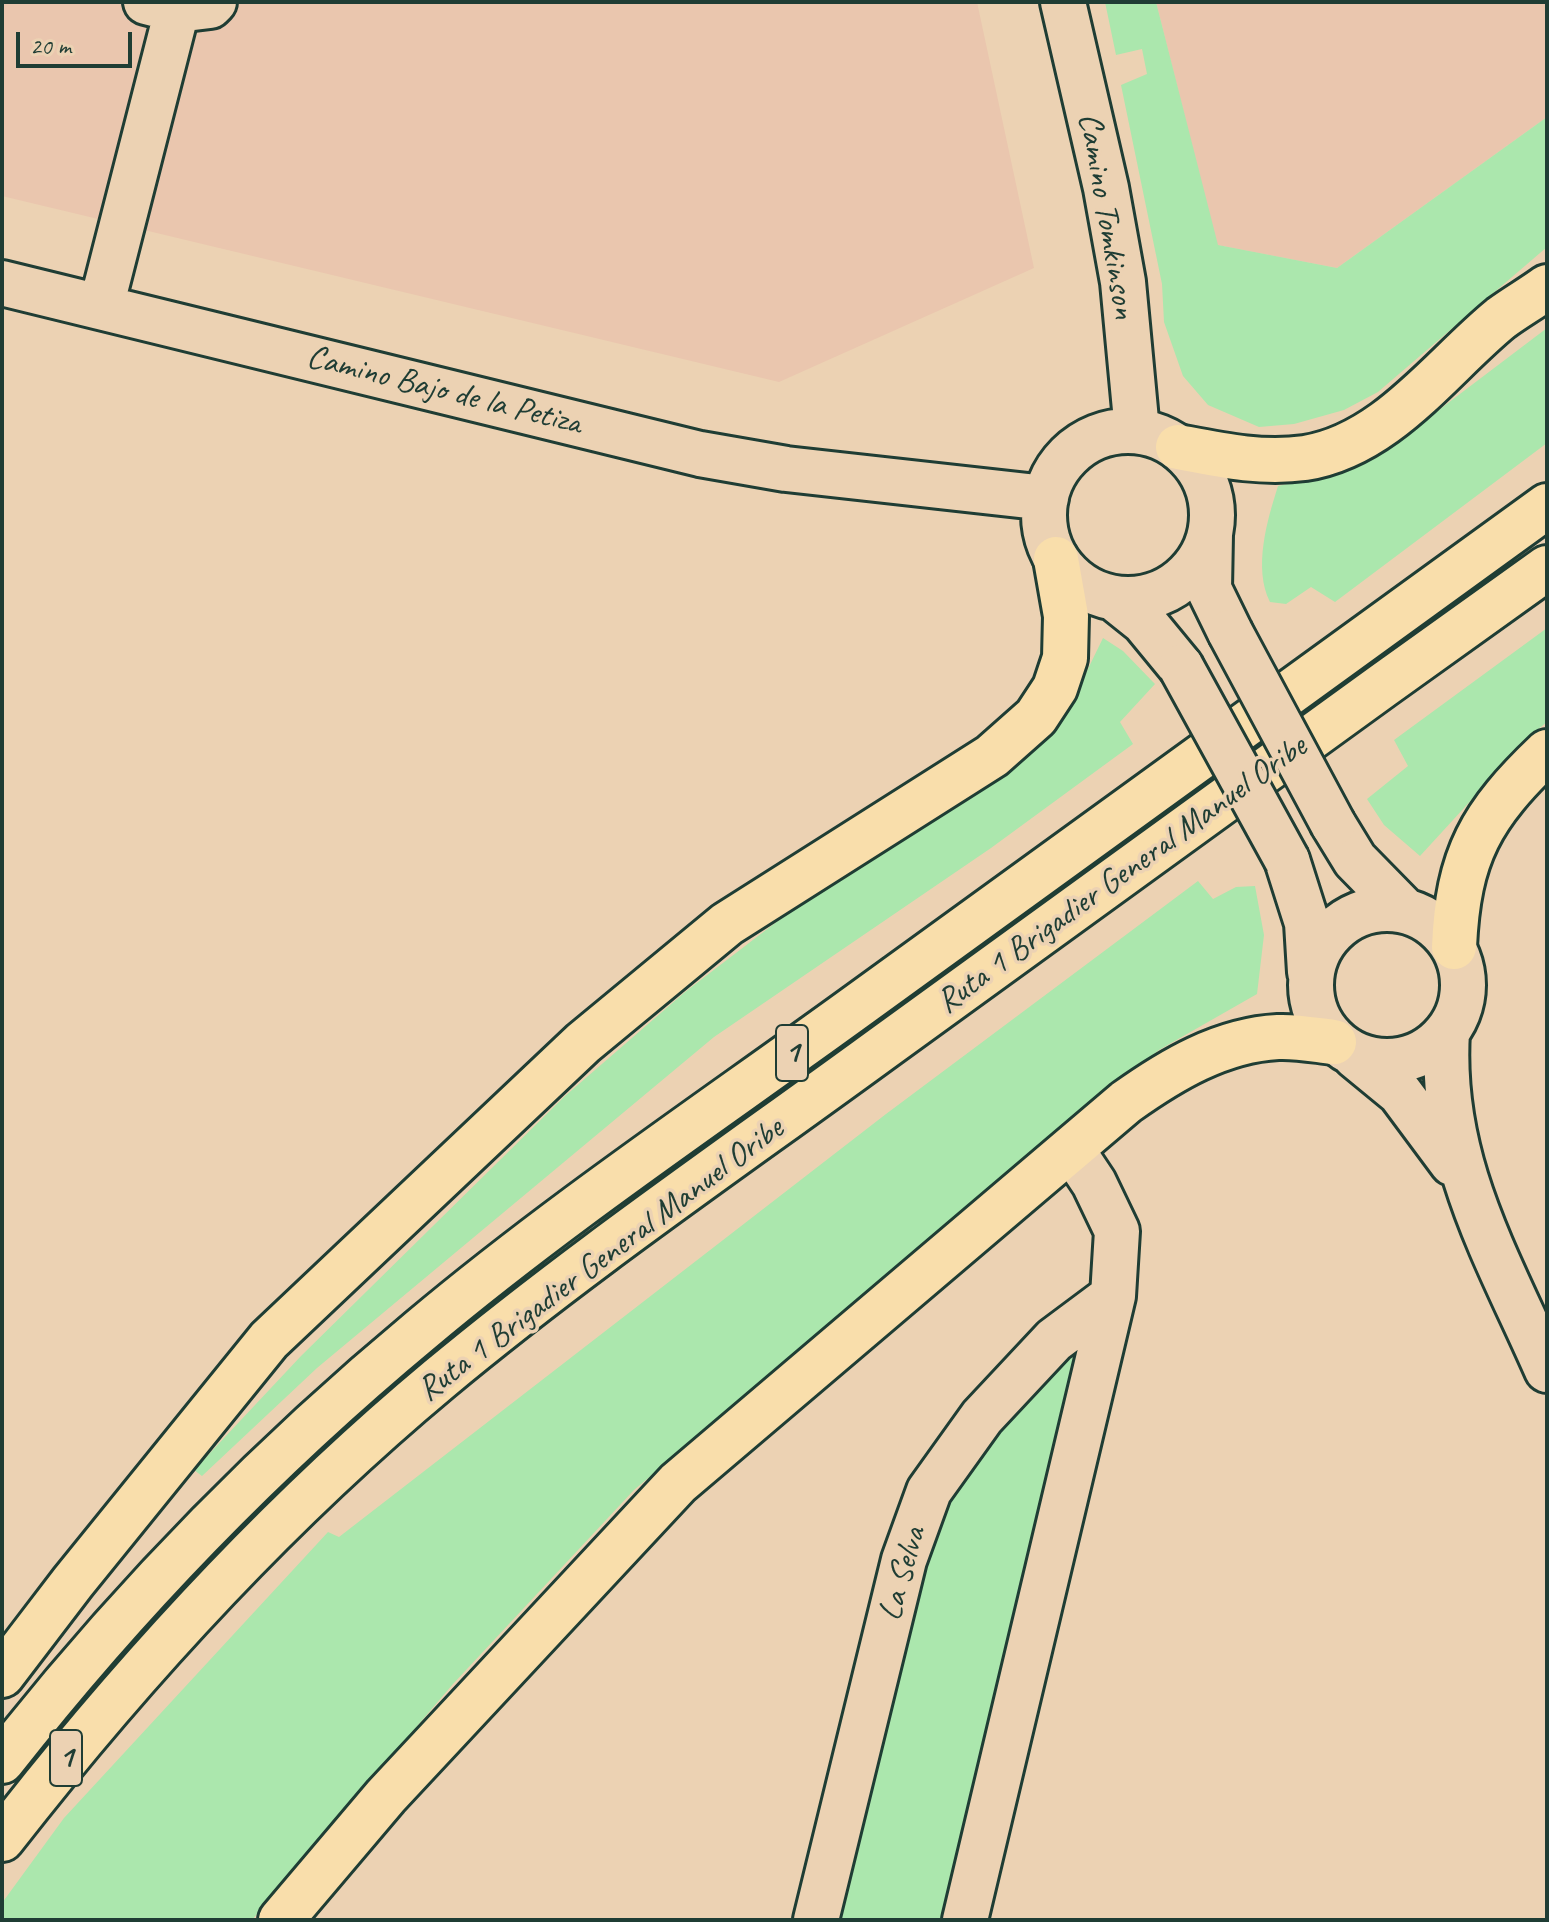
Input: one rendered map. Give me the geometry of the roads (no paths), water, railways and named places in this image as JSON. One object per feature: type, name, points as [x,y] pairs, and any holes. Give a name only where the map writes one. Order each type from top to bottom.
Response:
[{"type":"highway","points":[[1178,447],[1244,460],[1277,460],[1306,458],[1348,445],[1389,419],[1502,318],[1547,287]]},
{"type":"highway","name":"Ruta 1 Brigadier General Manuel Oribe","points":[[2,1761],[165,1569],[317,1421],[421,1329],[531,1243],[702,1118],[1547,506]]},
{"type":"highway","points":[[2,1675],[73,1582],[269,1340],[583,1043],[727,924],[992,756],[1036,717],[1055,688],[1065,658],[1066,616],[1056,559]]},
{"type":"highway","name":"Ruta 1 Brigadier General Manuel Oribe","points":[[2,1839],[133,1679],[241,1562],[328,1478],[448,1372],[627,1233],[1547,568]]},
{"type":"highway","points":[[1454,947],[1456,907],[1464,870],[1479,833],[1504,792],[1547,752]]},
{"type":"highway","points":[[281,1920],[386,1796],[678,1483],[887,1302],[1126,1102],[1162,1077],[1206,1055],[1240,1043],[1279,1037],[1344,1049]]},
{"type":"street","name":"Camino Tomkinson","points":[[1063,2],[1106,188],[1123,282],[1137,431]]},
{"type":"street","points":[[101,307],[179,5]]},
{"type":"street","name":"Camino Bajo de la Petiza","points":[[2,283],[700,454],[889,482],[1046,498]]},
{"type":"street","points":[[1344,1049],[1379,1062],[1405,1060],[1428,1050],[1447,1032],[1458,1013],[1463,991],[1461,969],[1454,947],[1441,930],[1404,910],[1355,860],[1230,632],[1209,589],[1209,495],[1203,477],[1178,447],[1137,431],[1117,431],[1079,447],[1063,461],[1046,498],[1045,529],[1056,559],[1081,584],[1114,598],[1144,622],[1181,667],[1287,860],[1307,923],[1311,998],[1318,1022],[1344,1049],[1400,1093],[1463,1178]]},
{"type":"street","points":[[1114,598],[1145,597],[1174,585],[1197,563],[1210,534]]},
{"type":"street","points":[[1310,972],[1319,949],[1334,929],[1354,915],[1379,908],[1404,910]]},
{"type":"street","points":[[1447,1032],[1444,1073],[1448,1114],[1463,1178],[1547,1370]]},
{"type":"street","points":[[965,1920],[1113,1296],[1117,1231],[1094,1183],[1072,1150]]},
{"type":"street","name":"La Selva","points":[[816,1920],[904,1560],[929,1491],[982,1417],[1054,1340],[1113,1296]]}]
